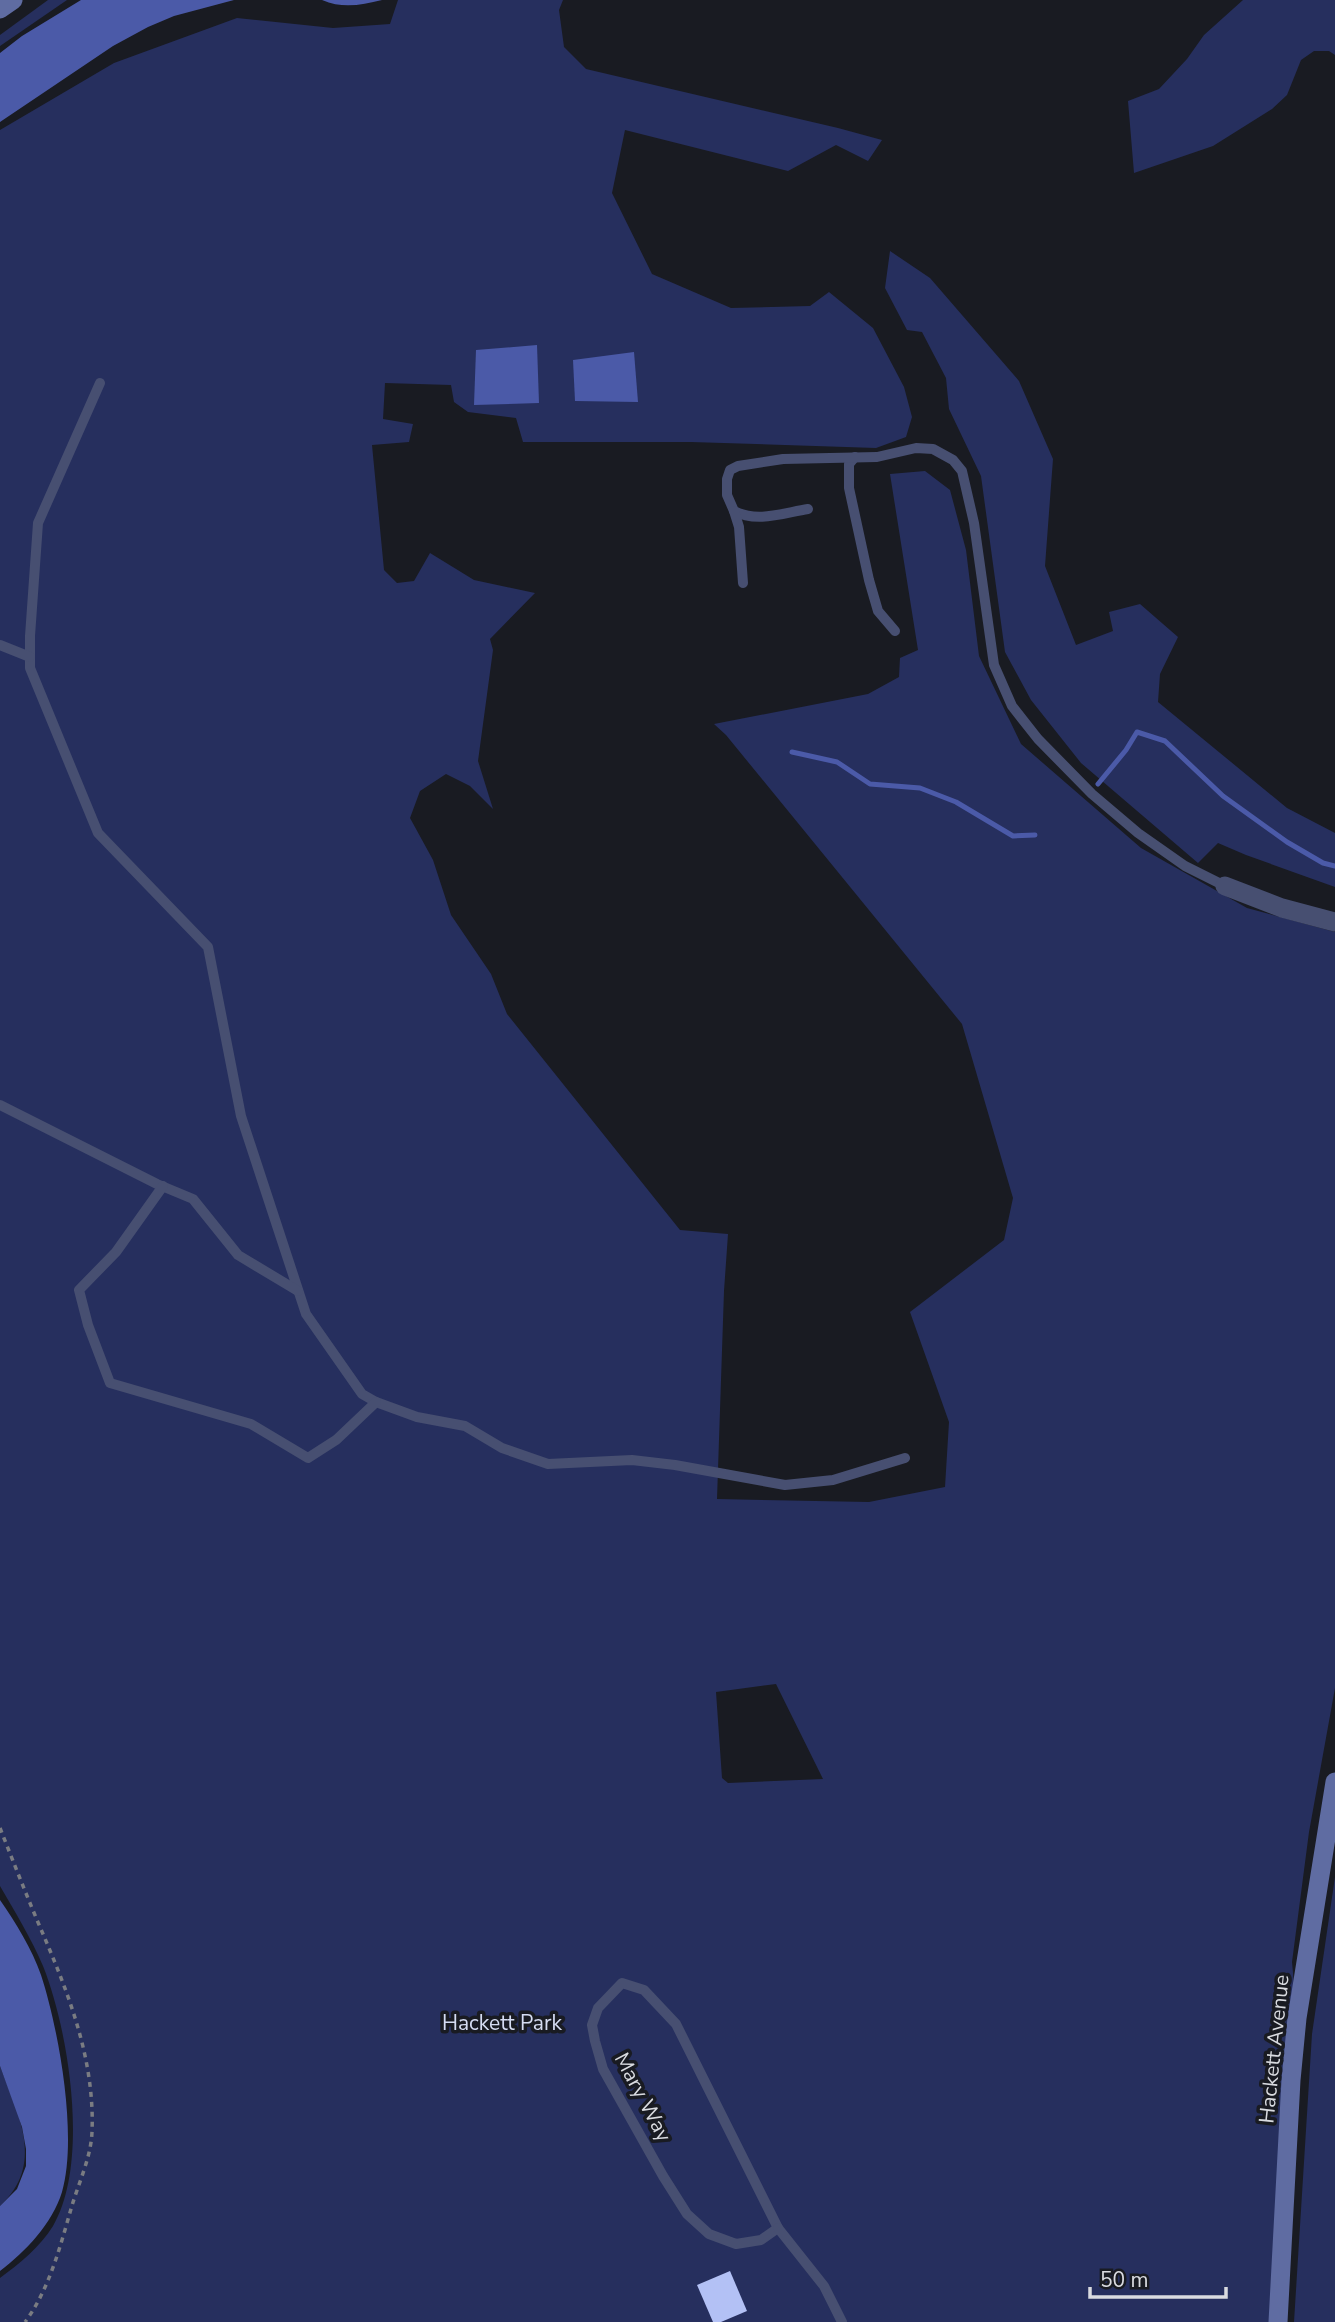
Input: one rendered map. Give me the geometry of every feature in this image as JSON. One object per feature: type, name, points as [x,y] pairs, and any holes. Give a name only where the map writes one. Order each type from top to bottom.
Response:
[{"type":"main road","points":[[0,9],[13,0]]},
{"type":"main road","name":"Hackett Avenue","points":[[1278,2322],[1291,2080],[1297,2018],[1335,1782]]},
{"type":"street","points":[[1225,886],[1282,908],[1335,922]]},
{"type":"lane","points":[[100,383],[38,523],[30,668],[98,833],[208,947],[241,1116],[298,1291],[306,1314],[362,1394],[417,1417],[465,1426],[502,1448],[548,1464],[632,1460],[785,1485],[832,1480],[905,1458]]},
{"type":"lane","points":[[743,583],[739,527],[727,495],[730,470],[738,466],[783,459],[877,457],[916,447],[933,449],[953,460],[962,471],[974,523],[994,665],[1012,706],[1038,740],[1092,794],[1128,825],[1185,866],[1225,886]]},
{"type":"lane","points":[[855,457],[849,464],[849,488],[869,580],[878,611],[895,631]]},
{"type":"lane","points":[[734,511],[746,517],[764,517],[808,509]]},
{"type":"lane","points":[[0,645],[30,657]]},
{"type":"lane","points":[[0,1105],[193,1199],[238,1255],[298,1291]]},
{"type":"lane","points":[[163,1186],[116,1252],[79,1290],[88,1325],[110,1383],[251,1424],[308,1458],[336,1440],[376,1402]]},
{"type":"lane","name":"Mary Way","points":[[778,2228],[761,2240],[736,2244],[709,2234],[687,2214],[603,2069],[595,2041],[592,2025],[598,2008],[622,1983],[644,1990],[676,2024],[778,2228],[824,2286],[842,2322]]},
{"type":"path","points":[[0,1828],[65,1986],[82,2041],[91,2098],[92,2134],[83,2171],[62,2242],[48,2278],[25,2322]]},
{"type":"green space","points":[[48,0],[67,0],[0,46],[0,35]]},
{"type":"green space","name":"Hackett Park","points":[[398,0],[563,0],[559,10],[564,47],[586,69],[882,140],[868,161],[836,145],[788,171],[625,130],[612,193],[652,274],[731,308],[810,306],[829,292],[873,328],[904,387],[912,417],[906,437],[876,448],[691,442],[523,442],[516,418],[468,412],[454,402],[451,385],[385,383],[383,419],[413,424],[409,442],[372,445],[384,570],[397,583],[414,581],[430,553],[474,580],[535,593],[490,639],[493,650],[478,761],[493,809],[470,786],[446,774],[420,791],[410,818],[433,860],[451,915],[491,974],[507,1014],[680,1230],[728,1234],[717,1499],[869,1502],[945,1487],[949,1422],[910,1312],[1004,1240],[1013,1198],[962,1024],[726,735],[714,724],[868,694],[899,677],[900,658],[918,650],[890,474],[925,471],[950,490],[966,550],[979,656],[1021,744],[1141,848],[1247,908],[1335,932],[1335,1688],[1309,1832],[1292,1962],[1297,2018],[1278,2322],[0,2322],[0,2278],[36,2248],[53,2226],[64,2199],[71,2168],[73,2133],[67,2060],[52,1993],[33,1945],[0,1886],[0,130],[114,63],[237,18],[333,28],[390,24]],"holes":[[[776,1684],[823,1779],[728,1783],[722,1778],[716,1692]]]},
{"type":"green space","points":[[1243,0],[1335,0],[1335,55],[1329,51],[1314,51],[1301,60],[1287,95],[1272,109],[1213,146],[1134,173],[1128,101],[1159,89],[1187,59],[1204,35]]},
{"type":"green space","points":[[890,251],[930,278],[1019,381],[1053,459],[1045,566],[1076,645],[1113,631],[1109,612],[1140,604],[1178,637],[1160,674],[1158,702],[1287,808],[1335,833],[1335,887],[1218,843],[1198,863],[1081,763],[1031,700],[1005,652],[981,476],[949,409],[946,378],[922,332],[907,330],[885,288]]},
{"type":"green space","points":[[1335,1877],[1335,2322],[1294,2322],[1312,2034]]},
{"type":"green space","points":[[0,2066],[20,2121],[25,2156],[22,2173],[14,2190],[0,2206]]},
{"type":"shaded area","points":[[81,0],[234,0],[174,16],[148,27],[113,46],[0,122],[0,53],[22,36]]},
{"type":"shaded area","points":[[322,0],[382,0],[345,5]]},
{"type":"shaded area","points":[[537,345],[539,403],[474,405],[476,350]]},
{"type":"shaded area","points":[[634,352],[638,402],[575,401],[573,360]]},
{"type":"shaded area","points":[[0,1900],[33,1956],[48,1998],[60,2053],[68,2143],[66,2169],[58,2204],[45,2226],[28,2246],[0,2271],[0,2206],[17,2189],[26,2166],[26,2149],[22,2127],[0,2066]]},
{"type":"building","points":[[730,2271],[747,2311],[721,2322],[713,2322],[697,2285]]},
{"type":"waterway","points":[[1098,784],[1137,732],[1165,741],[1223,796],[1287,842],[1323,863],[1335,866]]},
{"type":"waterway","points":[[792,752],[837,762],[870,784],[920,788],[956,802],[1013,836],[1035,835]]}]
